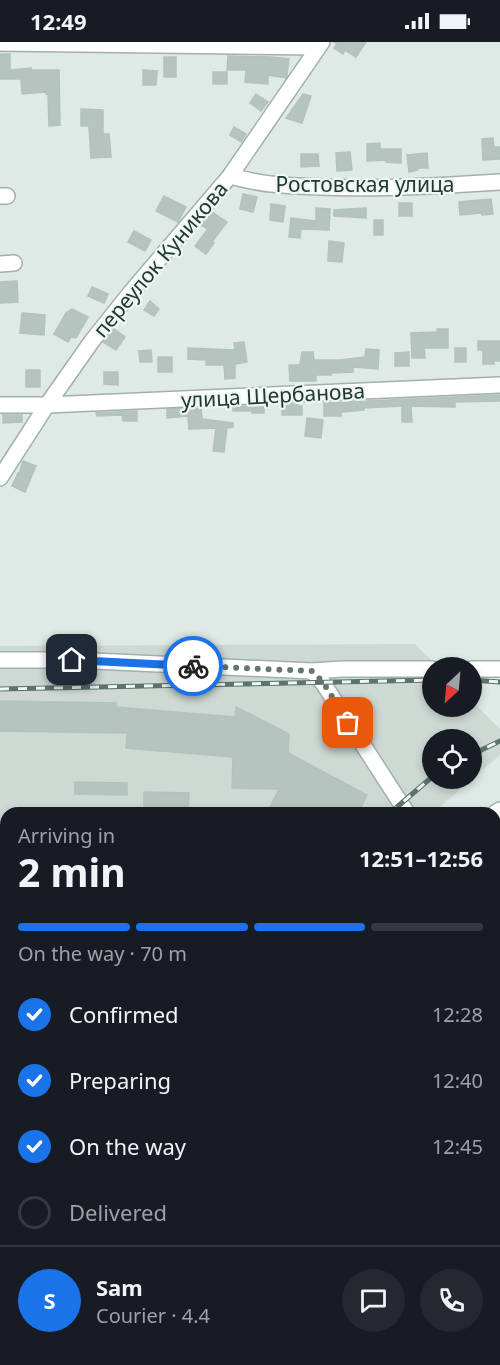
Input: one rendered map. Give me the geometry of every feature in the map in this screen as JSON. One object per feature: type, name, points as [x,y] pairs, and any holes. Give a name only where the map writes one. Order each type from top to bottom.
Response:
[{"type":"street","points":[[0,43],[320,45]]},
{"type":"street","name":"переулок Куникова","points":[[0,478],[92,340],[230,176],[320,45]]},
{"type":"street","name":"Ростовская улица","points":[[230,176],[269,184],[328,187],[415,187],[500,183]]},
{"type":"street","name":"улица Щербанова","points":[[0,405],[47,405],[500,385]]},
{"type":"street","points":[[0,660],[72,660],[312,671],[422,669]]},
{"type":"street","points":[[482,669],[500,669]]},
{"type":"street","points":[[312,671],[323,682],[403,807]]},
{"type":"shaded area","points":[[415,644],[428,657],[422,657],[422,717],[482,717],[482,711],[500,729],[500,755],[482,771],[482,729],[422,729],[422,789],[461,789],[440,807],[0,807],[0,646]]},
{"type":"building","points":[[334,42],[366,42],[356,57],[345,50],[343,54],[334,48],[337,44]]},
{"type":"building","points":[[0,54],[10,54],[10,70],[31,68],[31,70],[59,70],[60,125],[49,126],[48,94],[46,92],[22,94],[21,79],[0,79]]},
{"type":"building","points":[[228,56],[289,59],[286,78],[268,75],[268,84],[245,82],[246,70],[227,70]]},
{"type":"building","points":[[164,57],[176,57],[176,77],[164,77]]},
{"type":"building","points":[[143,70],[157,71],[156,85],[143,85]]},
{"type":"building","points":[[213,72],[227,72],[227,84],[213,84]]},
{"type":"building","points":[[256,94],[268,102],[261,111],[250,103]]},
{"type":"building","points":[[303,94],[311,96],[302,123],[286,118]]},
{"type":"building","points":[[81,109],[103,110],[103,134],[109,134],[111,157],[91,158],[89,126],[81,126]]},
{"type":"building","points":[[234,127],[246,134],[241,142],[230,135]]},
{"type":"building","points":[[493,138],[494,147],[500,147],[500,159],[483,160],[482,139]]},
{"type":"building","points":[[380,143],[380,149],[401,149],[401,163],[386,162],[386,160],[367,161],[367,144]]},
{"type":"building","points":[[350,152],[352,170],[337,171],[336,153]]},
{"type":"building","points":[[427,153],[428,168],[418,168],[418,170],[409,172],[407,155]]},
{"type":"building","points":[[301,154],[318,154],[319,166],[301,167]]},
{"type":"building","points":[[243,194],[257,197],[253,212],[240,209]]},
{"type":"building","points":[[164,196],[186,207],[178,222],[156,211]]},
{"type":"building","points":[[491,199],[493,214],[460,215],[459,202]]},
{"type":"building","points":[[399,203],[412,203],[412,216],[399,216]]},
{"type":"building","points":[[271,204],[285,206],[283,222],[270,220]]},
{"type":"building","points":[[316,208],[330,209],[329,230],[301,229],[300,238],[289,237],[291,218],[316,221]]},
{"type":"building","points":[[366,208],[366,218],[334,216],[334,210]]},
{"type":"building","points":[[212,212],[227,222],[206,254],[195,246],[208,229],[201,225]]},
{"type":"building","points":[[374,220],[383,220],[383,235],[374,235]]},
{"type":"building","points":[[134,231],[151,240],[145,251],[128,242]]},
{"type":"building","points":[[329,241],[344,243],[342,262],[328,261]]},
{"type":"building","points":[[17,281],[18,302],[0,303],[0,282]]},
{"type":"building","points":[[92,287],[108,294],[104,303],[88,296]]},
{"type":"building","points":[[150,301],[159,309],[154,316],[144,310]]},
{"type":"building","points":[[72,309],[88,317],[76,338],[71,337],[68,342],[54,334],[66,313]]},
{"type":"building","points":[[22,313],[45,315],[44,335],[20,333]]},
{"type":"building","points":[[114,329],[125,337],[116,350],[103,342]]},
{"type":"building","points":[[437,329],[448,329],[448,348],[424,348],[425,358],[412,358],[411,333],[437,332]]},
{"type":"building","points":[[478,341],[500,341],[500,361],[494,361],[494,364],[483,364],[483,350],[478,350]]},
{"type":"building","points":[[244,342],[247,362],[235,364],[235,378],[225,379],[224,365],[206,365],[206,360],[188,359],[188,348],[235,350],[234,343]]},
{"type":"building","points":[[455,348],[466,348],[466,362],[455,362]]},
{"type":"building","points":[[366,349],[379,350],[378,369],[353,367],[353,372],[316,375],[316,381],[290,381],[289,365],[300,365],[302,352],[313,352],[314,360],[340,360],[365,357]]},
{"type":"building","points":[[151,350],[152,362],[140,362],[139,351]]},
{"type":"building","points":[[409,352],[409,366],[395,366],[395,353]]},
{"type":"building","points":[[158,357],[172,357],[172,372],[158,372]]},
{"type":"building","points":[[26,370],[40,370],[40,387],[26,387]]},
{"type":"building","points":[[104,372],[118,372],[118,385],[104,384]]},
{"type":"building","points":[[500,395],[500,401],[455,402],[455,407],[411,406],[412,422],[402,422],[402,406],[364,408],[364,410],[341,412],[341,416],[324,416],[324,403]]},
{"type":"building","points":[[282,404],[302,406],[302,415],[282,415]]},
{"type":"building","points":[[264,405],[264,413],[233,411],[233,407]]},
{"type":"building","points":[[201,408],[202,419],[233,423],[233,427],[227,428],[224,452],[213,451],[216,428],[189,429],[188,416],[167,418],[167,409]]},
{"type":"building","points":[[137,411],[137,421],[123,421],[122,415],[97,416],[96,413]]},
{"type":"building","points":[[3,415],[22,415],[22,422],[3,423]]},
{"type":"building","points":[[307,418],[323,420],[321,438],[305,436]]},
{"type":"building","points":[[23,461],[36,466],[25,492],[12,486]]},
{"type":"building","points":[[0,701],[116,703],[116,707],[235,717],[236,707],[289,734],[288,753],[367,795],[361,807],[270,807],[279,789],[232,788],[233,757],[126,748],[127,733],[0,731]]},
{"type":"building","points":[[75,782],[127,783],[127,795],[75,794]]},
{"type":"building","points":[[144,792],[189,793],[188,807],[144,807]]},
{"type":"railway","points":[[0,689],[422,680]]},
{"type":"railway","points":[[482,681],[500,682]]},
{"type":"railway","points":[[482,750],[500,741]]},
{"type":"railway","points":[[397,807],[422,786]]},
{"type":"way so far","points":[[193,666],[312,671],[323,682],[348,723]]},
{"type":"route","points":[[72,660],[193,666]]}]
